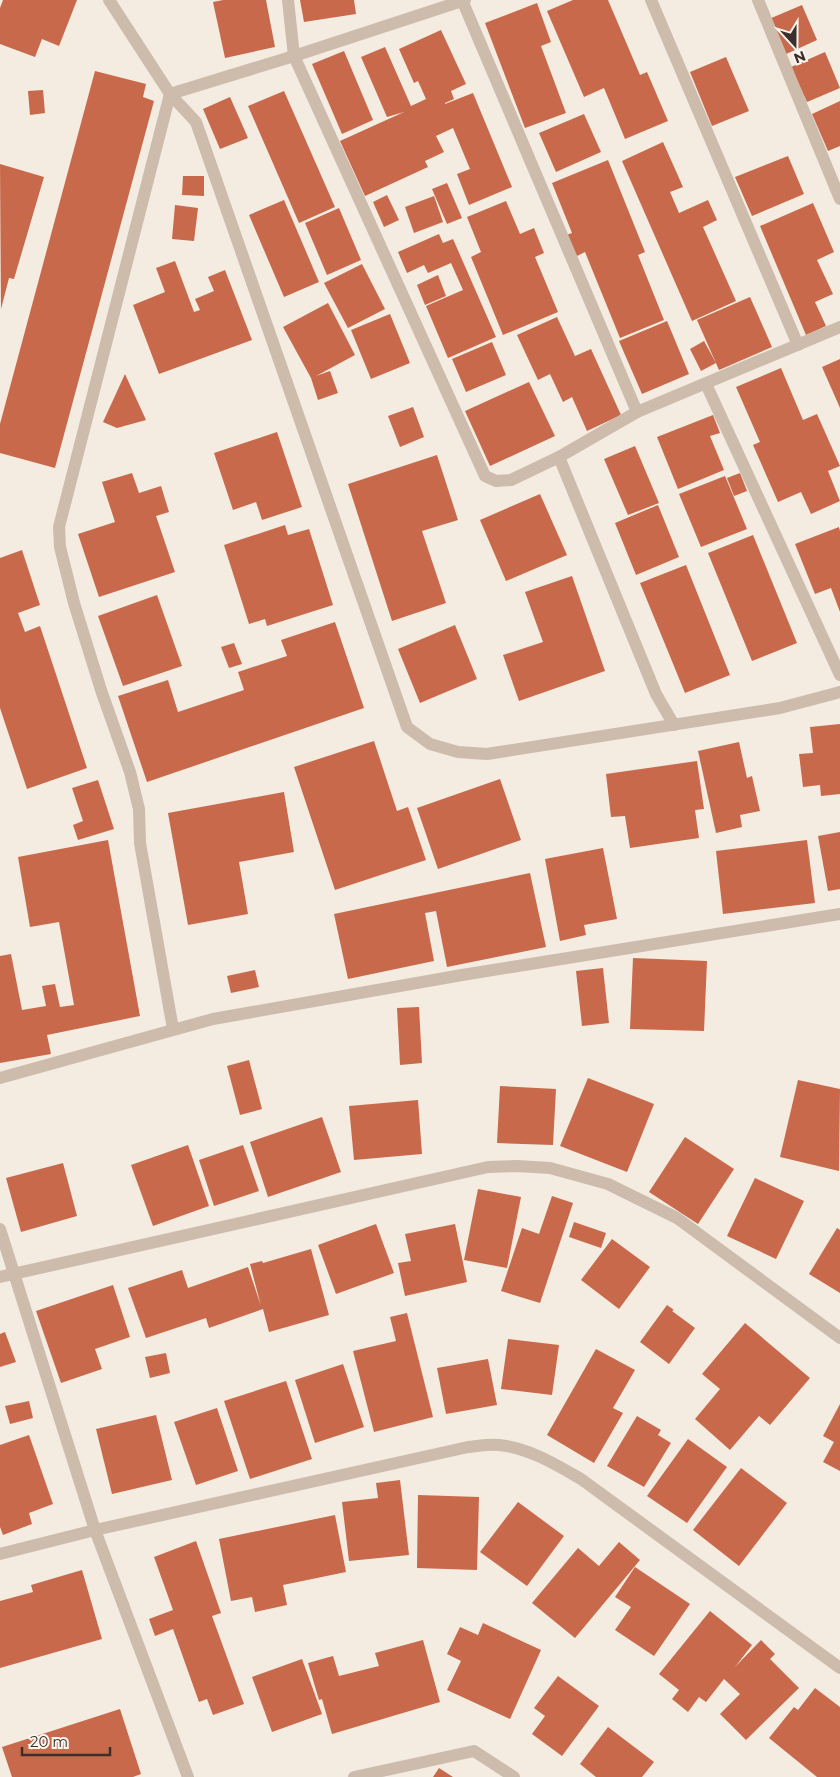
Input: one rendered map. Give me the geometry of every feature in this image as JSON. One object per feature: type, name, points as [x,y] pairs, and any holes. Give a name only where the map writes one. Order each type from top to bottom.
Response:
[{"type":"street","points":[[109,0],[170,94],[196,122],[407,726],[430,744],[458,752],[488,754],[780,708],[840,692]]},
{"type":"street","points":[[288,0],[294,56],[485,476],[496,481],[511,480],[559,457],[637,412],[840,327]]},
{"type":"street","points":[[170,94],[294,56],[463,0],[637,412]]},
{"type":"street","points":[[651,0],[798,346]]},
{"type":"street","points":[[758,0],[840,199]]},
{"type":"street","points":[[170,94],[59,527],[60,547],[74,603],[101,690],[130,772],[139,809],[140,842],[173,1029]]},
{"type":"street","points":[[706,384],[840,676]]},
{"type":"street","points":[[559,457],[656,694],[674,725]]},
{"type":"street","points":[[0,1078],[213,1019],[840,914]]},
{"type":"street","points":[[0,1277],[488,1167],[550,1168],[608,1184],[677,1218],[840,1338]]},
{"type":"street","points":[[0,1229],[95,1530],[188,1777]]},
{"type":"street","points":[[0,1554],[95,1530],[468,1446],[498,1444],[525,1451],[553,1463],[581,1479],[840,1668]]},
{"type":"street","points":[[354,1777],[474,1751],[514,1777]]},
{"type":"building","points":[[3,0],[77,0],[59,46],[42,39],[35,57],[0,44],[0,8]]},
{"type":"building","points":[[223,0],[266,0],[275,47],[225,58],[213,2]]},
{"type":"building","points":[[300,0],[354,0],[356,14],[304,22]]},
{"type":"building","points":[[573,0],[608,0],[640,75],[647,72],[668,121],[625,139],[604,88],[584,97],[547,11]]},
{"type":"building","points":[[537,3],[551,42],[541,46],[566,113],[525,128],[485,23]]},
{"type":"building","points":[[802,5],[817,40],[784,55],[769,19]]},
{"type":"building","points":[[441,30],[466,84],[451,91],[454,99],[445,104],[473,93],[512,187],[469,205],[457,174],[470,169],[453,128],[436,136],[444,152],[425,161],[428,167],[365,196],[340,141],[404,112],[387,117],[361,57],[385,47],[411,106],[426,99],[418,81],[414,83],[399,49]]},
{"type":"building","points":[[344,51],[373,120],[342,134],[312,64]]},
{"type":"building","points":[[825,52],[840,88],[807,102],[791,67]]},
{"type":"building","points":[[726,57],[749,111],[712,126],[690,72]]},
{"type":"building","points":[[95,71],[146,84],[143,97],[154,101],[55,468],[0,453],[0,424]]},
{"type":"building","points":[[43,90],[45,113],[30,115],[28,91]]},
{"type":"building","points":[[284,91],[335,207],[299,223],[248,106]]},
{"type":"building","points":[[230,97],[248,138],[220,149],[203,109]]},
{"type":"building","points":[[840,101],[840,146],[828,151],[812,114]]},
{"type":"building","points":[[584,114],[601,152],[556,172],[539,133]]},
{"type":"building","points":[[663,142],[683,187],[670,192],[679,213],[708,200],[717,220],[703,227],[736,301],[692,321],[622,161]]},
{"type":"building","points":[[788,156],[804,194],[752,216],[735,177]]},
{"type":"building","points":[[608,160],[645,252],[638,255],[664,320],[620,338],[585,252],[575,257],[566,235],[572,233],[552,183]]},
{"type":"building","points":[[0,164],[44,177],[14,279],[9,278],[1,309]]},
{"type":"building","points":[[183,176],[204,176],[204,196],[182,195]]},
{"type":"building","points":[[447,183],[462,218],[447,224],[432,189]]},
{"type":"building","points":[[387,195],[399,220],[384,227],[373,202]]},
{"type":"building","points":[[434,196],[443,222],[414,233],[405,207]]},
{"type":"building","points":[[284,200],[319,282],[284,297],[249,215]]},
{"type":"building","points":[[506,201],[520,234],[534,228],[544,253],[535,257],[558,312],[503,335],[471,257],[481,252],[467,217]]},
{"type":"building","points":[[813,203],[834,252],[817,260],[833,294],[815,302],[826,326],[806,335],[760,226]]},
{"type":"building","points":[[175,205],[198,208],[194,241],[172,239]]},
{"type":"building","points":[[339,208],[361,260],[327,275],[305,223]]},
{"type":"building","points":[[439,234],[443,243],[453,239],[496,337],[448,358],[426,306],[463,290],[451,263],[428,273],[424,265],[407,273],[398,252]]},
{"type":"building","points":[[175,261],[194,312],[200,310],[195,299],[214,291],[208,277],[225,270],[252,340],[159,374],[133,305],[165,292],[156,268]]},
{"type":"building","points":[[362,264],[385,309],[348,328],[324,283]]},
{"type":"building","points":[[438,275],[446,296],[425,305],[417,285]]},
{"type":"building","points":[[750,297],[772,347],[719,370],[697,320]]},
{"type":"building","points":[[328,303],[355,355],[316,376],[330,371],[338,393],[318,400],[311,378],[283,327]]},
{"type":"building","points":[[390,314],[410,363],[371,379],[351,330]]},
{"type":"building","points":[[557,317],[575,356],[591,349],[621,415],[587,431],[572,397],[563,402],[550,374],[538,380],[517,335]]},
{"type":"building","points":[[667,321],[689,374],[642,394],[619,341]]},
{"type":"building","points":[[704,341],[716,363],[701,371],[690,349]]},
{"type":"building","points":[[492,342],[506,375],[466,392],[452,359]]},
{"type":"building","points":[[840,359],[840,408],[822,367]]},
{"type":"building","points":[[781,368],[803,420],[817,414],[840,466],[828,471],[840,501],[811,514],[801,492],[778,502],[753,445],[760,442],[736,387]]},
{"type":"building","points":[[125,374],[146,420],[117,428],[103,422]]},
{"type":"building","points":[[529,382],[555,436],[490,466],[465,411]]},
{"type":"building","points":[[413,407],[424,437],[400,447],[388,416]]},
{"type":"building","points":[[713,415],[720,433],[710,436],[724,470],[678,489],[657,437]]},
{"type":"building","points":[[277,432],[302,507],[262,520],[256,502],[233,510],[214,453]]},
{"type":"building","points":[[635,446],[659,503],[628,515],[604,459]]},
{"type":"building","points":[[437,455],[458,520],[422,531],[446,603],[392,621],[348,484]]},
{"type":"building","points":[[132,473],[139,493],[161,486],[169,512],[156,516],[175,572],[99,597],[78,534],[115,522],[102,482]]},
{"type":"building","points":[[740,473],[747,491],[734,496],[727,478]]},
{"type":"building","points":[[725,476],[747,529],[701,547],[679,494]]},
{"type":"building","points":[[540,494],[567,555],[506,581],[480,520]]},
{"type":"building","points":[[658,505],[679,557],[636,575],[615,523]]},
{"type":"building","points":[[285,525],[288,535],[309,529],[333,605],[267,626],[265,619],[249,624],[224,545]]},
{"type":"building","points":[[839,527],[840,612],[831,588],[815,594],[795,544]]},
{"type":"building","points":[[753,535],[797,643],[752,661],[708,553]]},
{"type":"building","points":[[22,550],[40,605],[18,613],[25,632],[40,626],[87,768],[27,789],[0,708],[0,558]]},
{"type":"building","points":[[686,565],[730,675],[685,693],[640,583]]},
{"type":"building","points":[[572,576],[605,671],[519,701],[503,655],[543,642],[525,592]]},
{"type":"building","points":[[157,595],[182,666],[123,686],[98,616]]},
{"type":"building","points":[[335,622],[364,708],[147,782],[118,696],[168,680],[178,712],[244,690],[238,672],[287,656],[281,640]]},
{"type":"building","points":[[455,625],[477,679],[420,703],[398,649]]},
{"type":"building","points":[[234,643],[242,664],[229,668],[221,647]]},
{"type":"building","points":[[840,724],[840,794],[821,796],[820,785],[803,787],[799,754],[813,753],[810,727]]},
{"type":"building","points":[[374,741],[397,811],[408,807],[426,860],[335,890],[294,767]]},
{"type":"building","points":[[739,742],[747,778],[752,776],[760,811],[740,815],[742,827],[716,833],[698,751]]},
{"type":"building","points":[[697,761],[704,809],[695,810],[699,838],[630,848],[625,816],[611,817],[606,774]]},
{"type":"building","points":[[500,779],[521,840],[438,869],[417,808]]},
{"type":"building","points":[[98,780],[114,829],[78,840],[73,825],[83,821],[72,788]]},
{"type":"building","points":[[284,792],[294,852],[239,862],[248,914],[188,925],[168,813]]},
{"type":"building","points":[[840,832],[840,889],[828,891],[818,836]]},
{"type":"building","points":[[108,840],[140,1016],[47,1035],[51,1054],[0,1063],[0,956],[11,954],[22,1010],[46,1006],[42,986],[55,984],[60,1007],[74,1005],[59,922],[30,927],[18,857]]},
{"type":"building","points":[[807,840],[815,903],[723,914],[716,851]]},
{"type":"building","points":[[603,848],[617,919],[584,925],[586,935],[560,941],[545,859]]},
{"type":"building","points":[[530,873],[546,947],[447,967],[436,911],[425,913],[434,961],[348,979],[334,914]]},
{"type":"building","points":[[633,958],[707,961],[704,1031],[630,1029]]},
{"type":"building","points":[[603,968],[609,1023],[582,1026],[576,971]]},
{"type":"building","points":[[255,970],[259,987],[231,993],[227,976]]},
{"type":"building","points":[[419,1007],[422,1063],[400,1065],[397,1008]]},
{"type":"building","points":[[249,1060],[262,1109],[240,1115],[227,1066]]},
{"type":"building","points":[[588,1078],[654,1104],[627,1172],[560,1146]]},
{"type":"building","points":[[798,1080],[840,1089],[839,1171],[780,1157]]},
{"type":"building","points":[[500,1086],[556,1089],[553,1145],[497,1143]]},
{"type":"building","points":[[418,1100],[422,1154],[354,1160],[349,1106]]},
{"type":"building","points":[[322,1117],[341,1172],[268,1197],[250,1142]]},
{"type":"building","points":[[685,1137],[734,1169],[698,1224],[649,1192]]},
{"type":"building","points":[[188,1145],[209,1206],[153,1226],[131,1165]]},
{"type":"building","points":[[243,1145],[259,1191],[214,1206],[199,1160]]},
{"type":"building","points":[[63,1163],[77,1216],[21,1232],[6,1178]]},
{"type":"building","points":[[755,1178],[804,1201],[776,1259],[727,1236]]},
{"type":"building","points":[[478,1189],[521,1197],[507,1268],[464,1260]]},
{"type":"building","points":[[552,1196],[573,1203],[540,1303],[501,1291],[522,1228],[539,1234]]},
{"type":"building","points":[[574,1222],[606,1233],[601,1248],[569,1237]]},
{"type":"building","points":[[376,1224],[394,1273],[336,1294],[318,1245]]},
{"type":"building","points":[[455,1224],[467,1282],[405,1296],[398,1263],[411,1261],[405,1234]]},
{"type":"building","points":[[837,1228],[840,1230],[840,1293],[809,1274]]},
{"type":"building","points":[[612,1239],[650,1267],[619,1309],[581,1280]]},
{"type":"building","points":[[311,1249],[329,1315],[269,1332],[263,1309],[209,1328],[206,1318],[146,1338],[128,1288],[182,1270],[188,1288],[248,1267],[261,1306],[250,1264],[262,1261],[263,1263]]},
{"type":"building","points":[[113,1285],[130,1337],[95,1349],[102,1369],[61,1383],[36,1311]]},
{"type":"building","points":[[667,1305],[695,1328],[669,1364],[640,1342]]},
{"type":"building","points":[[407,1313],[433,1417],[374,1432],[353,1351],[396,1341],[390,1317]]},
{"type":"building","points":[[745,1323],[810,1378],[770,1425],[759,1416],[730,1450],[695,1419],[720,1389],[702,1374]]},
{"type":"building","points":[[5,1332],[16,1362],[0,1367],[0,1334]]},
{"type":"building","points":[[508,1339],[559,1345],[552,1395],[501,1389]]},
{"type":"building","points":[[596,1349],[635,1370],[613,1408],[623,1413],[594,1463],[547,1435]]},
{"type":"building","points":[[166,1353],[170,1373],[150,1378],[145,1357]]},
{"type":"building","points":[[488,1359],[497,1405],[446,1414],[437,1368]]},
{"type":"building","points":[[343,1364],[364,1427],[315,1443],[295,1380]]},
{"type":"building","points":[[286,1381],[312,1459],[250,1479],[224,1401]]},
{"type":"building","points":[[29,1401],[33,1418],[10,1424],[5,1406]]},
{"type":"building","points":[[840,1404],[840,1471],[823,1462],[834,1442],[823,1436]]},
{"type":"building","points":[[217,1408],[238,1471],[196,1485],[174,1422]]},
{"type":"building","points":[[156,1415],[172,1480],[112,1494],[96,1429]]},
{"type":"building","points":[[637,1416],[661,1430],[658,1435],[671,1443],[644,1487],[607,1466]]},
{"type":"building","points":[[29,1435],[53,1504],[29,1513],[32,1524],[3,1535],[0,1527],[0,1445]]},
{"type":"building","points":[[688,1439],[727,1467],[687,1523],[647,1496]]},
{"type":"building","points":[[741,1468],[787,1503],[739,1566],[693,1530]]},
{"type":"building","points":[[400,1480],[409,1555],[349,1561],[342,1502],[378,1498],[376,1483]]},
{"type":"building","points":[[418,1495],[479,1497],[477,1570],[417,1568]]},
{"type":"building","points":[[518,1502],[564,1536],[527,1586],[480,1552]]},
{"type":"building","points":[[335,1515],[346,1572],[283,1585],[287,1605],[255,1612],[252,1597],[231,1601],[219,1539]]},
{"type":"building","points":[[196,1541],[221,1613],[212,1616],[244,1704],[213,1715],[207,1699],[199,1702],[173,1629],[155,1636],[149,1619],[173,1610],[154,1557]]},
{"type":"building","points":[[619,1542],[640,1560],[575,1638],[532,1603],[578,1548],[599,1566]]},
{"type":"building","points":[[635,1567],[690,1604],[654,1656],[615,1630],[631,1607],[615,1597]]},
{"type":"building","points":[[82,1570],[102,1639],[0,1668],[0,1601],[33,1592],[31,1585]]},
{"type":"building","points":[[710,1611],[752,1645],[735,1667],[761,1640],[775,1654],[770,1659],[799,1688],[746,1740],[720,1714],[740,1694],[724,1679],[706,1702],[699,1697],[688,1712],[672,1699],[679,1690],[659,1674]]},
{"type":"building","points":[[483,1623],[541,1650],[510,1719],[447,1690],[461,1661],[447,1654],[460,1627],[478,1635]]},
{"type":"building","points":[[423,1640],[440,1702],[332,1734],[322,1699],[319,1700],[308,1663],[333,1656],[339,1676],[379,1666],[375,1653]]},
{"type":"building","points":[[302,1659],[322,1714],[272,1732],[252,1677]]},
{"type":"building","points":[[558,1676],[599,1706],[562,1756],[532,1734],[545,1716],[534,1708]]},
{"type":"building","points":[[815,1688],[840,1707],[840,1777],[817,1777],[769,1738],[794,1707],[798,1710]]},
{"type":"building","points":[[120,1709],[141,1774],[133,1777],[12,1777],[2,1747]]},
{"type":"building","points":[[608,1727],[654,1762],[642,1777],[596,1777],[580,1764]]},
{"type":"building","points":[[439,1768],[453,1777],[433,1777]]}]
